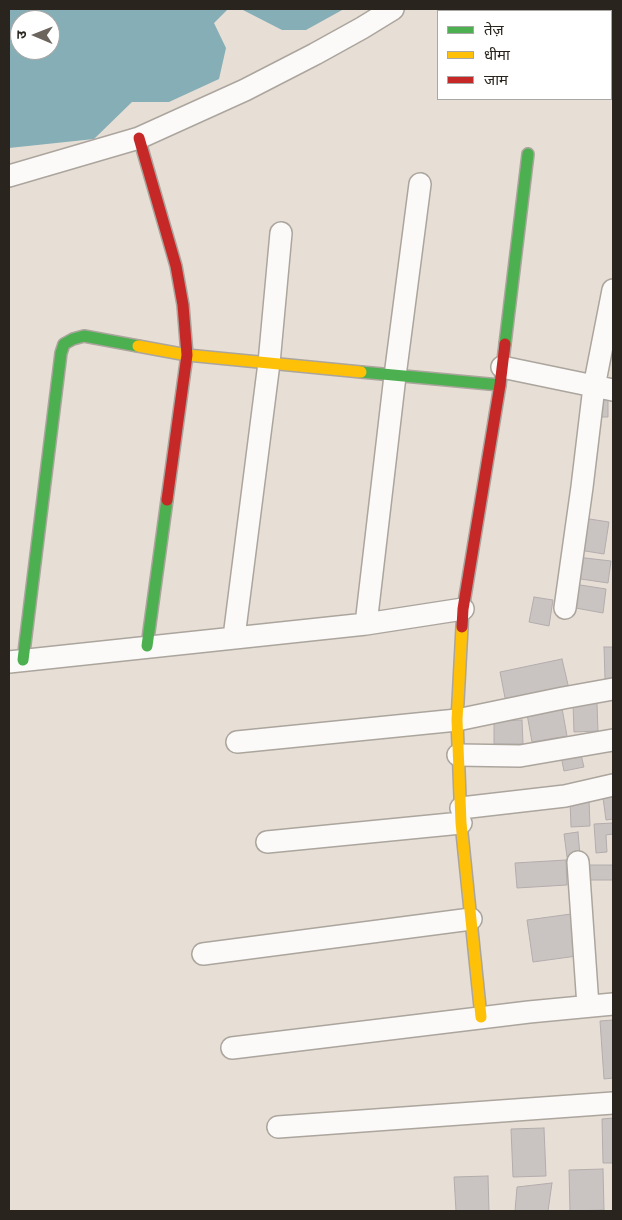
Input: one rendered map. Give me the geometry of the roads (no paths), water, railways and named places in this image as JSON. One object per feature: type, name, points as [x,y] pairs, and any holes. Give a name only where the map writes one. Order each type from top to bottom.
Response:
[{"type":"street","points":[[9,176],[140,138],[245,90],[362,28],[393,9]]},
{"type":"street","points":[[140,138],[176,266],[183,305],[187,355],[147,646]]},
{"type":"street","points":[[481,1017],[461,816],[458,755],[457,720],[463,609],[501,376],[528,154]]},
{"type":"street","points":[[366,624],[394,376],[420,184]]},
{"type":"street","points":[[234,637],[269,364],[281,233]]},
{"type":"street","points":[[566,608],[582,487],[604,388],[613,290]]},
{"type":"street","points":[[463,609],[366,624],[16,661],[61,353],[64,344],[84,336],[187,355],[269,364],[394,376],[501,376],[604,388]]},
{"type":"street","points":[[237,742],[457,720],[613,689]]},
{"type":"street","points":[[458,755],[520,756],[613,740]]},
{"type":"street","points":[[267,842],[461,816],[613,785]]},
{"type":"street","points":[[578,862],[588,1006]]},
{"type":"street","points":[[203,954],[472,919]]},
{"type":"street","points":[[232,1048],[481,1017],[613,1004]]},
{"type":"street","points":[[278,1127],[613,1103]]},
{"type":"water","points":[[9,9],[228,9],[214,23],[226,48],[219,79],[169,102],[132,102],[94,139],[9,148]]},
{"type":"water","points":[[241,9],[344,9],[306,30],[282,30]]}]
